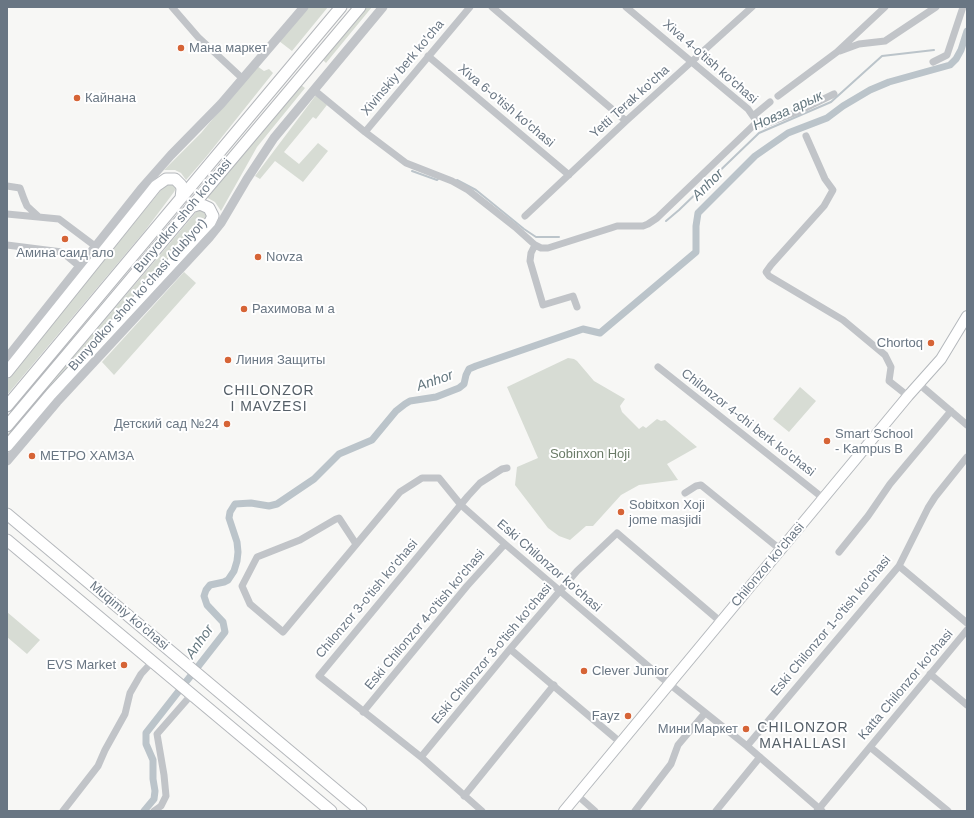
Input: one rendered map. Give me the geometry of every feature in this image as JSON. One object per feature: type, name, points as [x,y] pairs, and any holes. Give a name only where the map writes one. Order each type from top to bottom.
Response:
[{"type":"main road","name":"Bunyodkor shoh ko'chasi","points":[[7,406],[341,7]]},
{"type":"main road","name":"Bunyodkor shoh ko'chasi","points":[[7,426],[360,7]]},
{"type":"main road","points":[[7,372],[156,186],[166,179],[175,179],[181,185],[181,198]]},
{"type":"main road","points":[[7,446],[70,380],[210,222],[213,216],[209,208],[200,204],[191,207]]},
{"type":"main road","name":"Chilonzor ko'chasi","points":[[564,811],[908,396],[941,359],[967,316]]},
{"type":"main road","name":"Muqimiy ko'chasi","points":[[7,514],[361,811]]},
{"type":"main road","name":"Muqimiy ko'chasi","points":[[7,540],[331,811]]},
{"type":"main road","points":[[331,811],[336,810],[341,806],[344,802],[343,796]]},
{"type":"street","points":[[172,7],[198,37],[243,79]]},
{"type":"street","points":[[7,358],[95,246],[155,173],[217,108],[304,7]]},
{"type":"street","name":"Bunyodkor shoh koʻchasi (dublyor)","points":[[7,461],[70,380],[209,238],[267,148],[383,7]]},
{"type":"street","name":"Xivinskiy berk ko'cha","points":[[314,90],[365,132],[470,7]]},
{"type":"street","points":[[492,7],[626,121]]},
{"type":"street","name":"Xiva 4-o'tish ko'chasi","points":[[626,7],[748,109],[755,119]]},
{"type":"street","name":"Yetti Terak ko'cha","points":[[525,216],[626,121],[752,7]]},
{"type":"street","points":[[778,96],[837,52],[885,7]]},
{"type":"street","points":[[837,52],[859,44],[885,41],[936,7]]},
{"type":"street","points":[[933,62],[947,55],[963,7]]},
{"type":"street","name":"Xiva 6-o'tish ko'chasi","points":[[428,56],[569,174]]},
{"type":"street","points":[[755,119],[763,125],[798,113],[834,94]]},
{"type":"street","points":[[365,132],[406,163],[458,184],[476,196],[535,245],[541,248],[548,248],[617,226],[643,226],[648,224],[657,218],[770,102]]},
{"type":"street","points":[[806,136],[825,179],[833,190],[824,206],[766,272],[769,276],[843,320],[885,355],[891,367],[889,381],[908,396]]},
{"type":"street","points":[[7,186],[20,188],[27,206],[40,217]]},
{"type":"street","points":[[7,214],[59,219],[95,246]]},
{"type":"street","points":[[7,245],[62,252],[79,266]]},
{"type":"street","points":[[535,245],[531,253],[530,261],[543,305],[573,296],[576,306]]},
{"type":"street","name":"Chilonzor 4-chi berk ko'chasi","points":[[658,366],[823,498]]},
{"type":"street","points":[[919,384],[967,425]]},
{"type":"street","points":[[839,552],[868,516],[890,484],[951,412]]},
{"type":"street","name":"Eski Chilonzor 1-o'tish ko'chasi","points":[[747,746],[899,566],[928,508],[967,457]]},
{"type":"street","points":[[462,504],[480,483],[502,469],[507,468]]},
{"type":"street","name":"Eski Chilonzor ko'chasi","points":[[356,544],[339,518],[300,540],[257,557],[242,586],[250,604],[283,632],[400,492],[422,478],[438,478],[462,504],[505,544],[670,684],[747,746],[820,810]]},
{"type":"street","points":[[685,493],[696,486],[701,485],[781,550]]},
{"type":"street","name":"Chilonzor 3-o'tish ko'chasi","points":[[462,504],[319,676],[421,758],[482,811]]},
{"type":"street","name":"Eski Chilonzor 3-o'tish ko'chasi","points":[[421,758],[577,570],[617,533],[721,622]]},
{"type":"street","name":"Eski Chilonzor 4-o'tish ko'chasi","points":[[363,712],[467,586],[505,544]]},
{"type":"street","points":[[899,566],[967,623]]},
{"type":"street","name":"Katta Chilonzor ko'chasi","points":[[820,810],[967,630]]},
{"type":"street","points":[[510,649],[621,743]]},
{"type":"street","points":[[63,811],[98,766],[125,714],[130,693],[141,674],[152,661]]},
{"type":"street","points":[[930,674],[967,705]]},
{"type":"street","points":[[464,796],[554,685]]},
{"type":"street","points":[[154,811],[161,806],[166,796],[158,734],[190,693]]},
{"type":"street","points":[[635,811],[671,764],[678,745],[705,712]]},
{"type":"street","points":[[870,747],[948,811]]},
{"type":"street","points":[[716,811],[760,757]]},
{"type":"street","points":[[577,795],[595,811]]},
{"type":"green space","points":[[307,7],[328,7],[292,51],[279,41]]},
{"type":"green space","points":[[365,7],[372,7],[326,63],[322,59]]},
{"type":"green space","points":[[257,66],[264,71],[269,69],[273,73],[186,180],[181,173],[175,170],[164,170],[201,133]]},
{"type":"green space","points":[[301,85],[305,88],[257,147],[221,211],[215,202],[206,197]]},
{"type":"green space","points":[[316,95],[327,105],[316,119],[313,117],[284,152],[299,164],[318,143],[328,151],[303,182],[275,161],[260,179],[255,176]]},
{"type":"green space","points":[[169,183],[175,185],[176,188],[174,192],[144,232],[7,395],[7,380],[165,185]]},
{"type":"green space","points":[[201,210],[206,212],[208,217],[7,438],[7,435],[197,211]]},
{"type":"green space","points":[[184,272],[196,283],[114,375],[102,362]]},
{"type":"green space","name":"Sobinxon Hoji","points":[[568,358],[577,361],[594,381],[625,399],[620,406],[622,412],[639,429],[643,426],[646,428],[657,419],[661,421],[665,420],[697,447],[667,464],[678,480],[639,485],[621,495],[593,526],[586,526],[570,540],[559,536],[548,528],[515,485],[517,467],[538,458],[507,387]]},
{"type":"green space","points":[[800,387],[816,401],[789,432],[773,419]]},
{"type":"green space","points":[[7,612],[40,640],[27,654],[7,637]]},
{"type":"waterway","name":"Anhor","points":[[144,811],[154,799],[155,791],[153,779],[153,760],[146,744],[146,733],[225,632],[223,622],[207,605],[204,596],[210,585],[228,580],[234,571],[238,552],[237,542],[229,518],[230,512],[235,504],[251,503],[269,506],[277,504],[314,479],[339,454],[372,440],[396,411],[405,404],[410,401],[436,397],[459,388],[464,384],[469,369],[583,329],[600,333],[696,252],[696,226],[698,213],[755,156],[788,133],[827,118],[843,106],[870,90],[889,82],[950,65],[956,59],[961,50],[967,31]]},
{"type":"waterway","name":"Новза арык","points":[[666,221],[759,133],[831,102],[882,56],[934,50]]},
{"type":"waterway","name":"Новза арык","points":[[412,171],[437,180],[439,178]]},
{"type":"waterway","name":"Новза арык","points":[[457,180],[476,190],[536,237],[559,237]]},
{"type":"place","name":"Мана маркет","points":[[181,48]]},
{"type":"place","name":"Кайнана","points":[[77,98]]},
{"type":"place","name":"Амина саид ало","points":[[65,239]]},
{"type":"place","name":"Novza","points":[[258,257]]},
{"type":"place","name":"Рахимова м а","points":[[244,309]]},
{"type":"place","name":"Chortoq","points":[[931,343]]},
{"type":"place","name":"Линия Защиты","points":[[228,360]]},
{"type":"place","name":"Детский сад №24","points":[[227,424]]},
{"type":"place","name":"Smart School - Kampus B","points":[[827,441]]},
{"type":"place","name":"МЕТРО ХАМЗА","points":[[32,456]]},
{"type":"place","name":"Sobitxon Xoji jome masjidi","points":[[621,512]]},
{"type":"place","name":"EVS Market","points":[[124,665]]},
{"type":"place","name":"Clever Junior","points":[[584,671]]},
{"type":"place","name":"Fayz","points":[[628,716]]},
{"type":"place","name":"Мини Маркет","points":[[746,729]]},
{"type":"district","name":"CHILONZOR I MAVZESI","points":[[269,400]]},
{"type":"district","name":"CHILONZOR MAHALLASI","points":[[803,736]]}]
